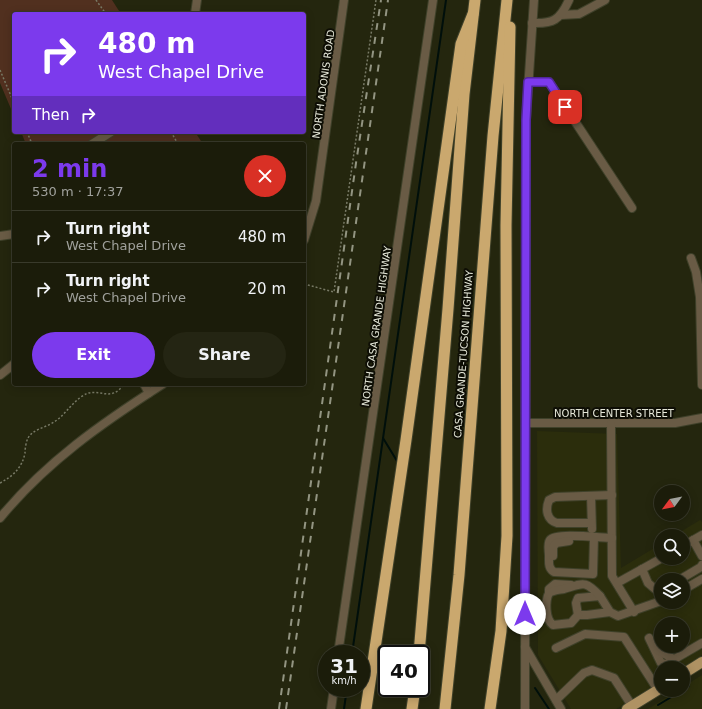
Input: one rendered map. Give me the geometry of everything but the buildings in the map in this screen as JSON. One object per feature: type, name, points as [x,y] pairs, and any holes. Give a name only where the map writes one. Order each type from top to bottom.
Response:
[{"type":"highway","name":"CASA GRANDE-TUCSON HIGHWAY","points":[[420,645],[448,309],[464,94],[474,0]]},
{"type":"highway","name":"CASA GRANDE-TUCSON HIGHWAY","points":[[445,709],[459,575],[493,136],[507,0]]},
{"type":"highway","points":[[490,709],[501,631],[507,536],[506,225],[511,0]]},
{"type":"highway","points":[[366,709],[405,448],[461,44],[472,14]]},
{"type":"highway","points":[[412,709],[414,697]]},
{"type":"main road","points":[[690,670],[702,662]]},
{"type":"main road","points":[[629,708],[654,692]]},
{"type":"street","points":[[196,12],[197,0]]},
{"type":"street","name":"NORTH ADONIS ROAD","points":[[306,234],[316,201],[344,0]]},
{"type":"street","name":"NORTH CASA GRANDE HIGHWAY","points":[[339,645],[433,0]]},
{"type":"street","points":[[524,709],[526,128],[534,0]]},
{"type":"street","points":[[532,23],[553,22],[561,15],[569,0]]},
{"type":"street","points":[[561,15],[580,14],[605,0]]},
{"type":"street","points":[[528,82],[549,82],[632,208]]},
{"type":"street","points":[[95,142],[108,134]]},
{"type":"street","points":[[0,236],[12,233]]},
{"type":"street","points":[[691,258],[696,272],[700,297],[702,385]]},
{"type":"street","points":[[0,375],[12,366]]},
{"type":"street","points":[[145,386],[149,393]]},
{"type":"street","points":[[0,518],[18,496],[41,473],[76,443],[160,386]]},
{"type":"street","name":"NORTH CENTER STREET","points":[[526,423],[679,423],[702,418]]},
{"type":"street","points":[[611,424],[612,576],[634,612]]},
{"type":"street","points":[[612,495],[555,497],[549,500],[547,504],[547,514],[552,521],[612,538]]},
{"type":"street","points":[[590,496],[593,533],[593,574],[554,572],[548,566],[550,540],[556,536],[593,533]]},
{"type":"street","points":[[690,542],[702,535]]},
{"type":"street","points":[[693,540],[702,556]]},
{"type":"street","points":[[616,583],[654,562]]},
{"type":"street","points":[[690,574],[702,565]]},
{"type":"street","points":[[642,569],[648,583],[654,588]]},
{"type":"street","points":[[690,586],[702,579]]},
{"type":"street","points":[[600,596],[578,598],[576,603],[578,614],[571,623],[553,626],[548,622],[547,596],[549,592],[571,585],[584,583],[591,587],[600,596],[610,612],[618,616],[634,612],[654,604]]},
{"type":"street","points":[[578,614],[587,615],[610,612]]},
{"type":"street","points":[[556,648],[585,634],[624,637],[654,682]]},
{"type":"street","points":[[649,638],[658,650],[675,660],[702,643]]},
{"type":"street","points":[[525,646],[561,709]]},
{"type":"street","points":[[556,700],[584,673],[592,670],[614,678],[629,708]]},
{"type":"street","points":[[331,708],[333,697]]},
{"type":"path","points":[[96,0],[105,12]]},
{"type":"path","points":[[306,285],[334,292],[376,0]]},
{"type":"path","points":[[0,70],[12,98]]},
{"type":"path","points":[[0,483],[20,468],[27,439],[34,431],[54,422],[83,395],[93,392],[110,395],[119,391],[123,386]]},
{"type":"shaded area","points":[[0,0],[112,0],[120,12],[12,12],[12,111],[0,83]]},
{"type":"shaded area","points":[[22,134],[196,134],[202,142],[25,142]]},
{"type":"shaded area","points":[[537,431],[617,434],[621,568],[654,548],[654,565],[690,565],[690,529],[685,529],[700,520],[702,522],[702,655],[690,663],[690,661],[654,661],[654,685],[616,709],[571,709],[538,655]]},
{"type":"shaded area","points":[[702,675],[702,709],[648,709],[667,697],[690,697],[690,683]]},
{"type":"waterway","points":[[353,645],[446,0]]},
{"type":"waterway","points":[[383,438],[397,461]]},
{"type":"waterway","points":[[535,688],[549,709]]},
{"type":"waterway","points":[[344,709],[346,697]]},
{"type":"waterway","points":[[658,705],[671,697]]},
{"type":"railway","points":[[279,709],[356,163],[381,0]]},
{"type":"railway","points":[[286,709],[388,0]]},
{"type":"route","points":[[525,614],[526,120],[528,82],[549,82],[565,107]]}]
